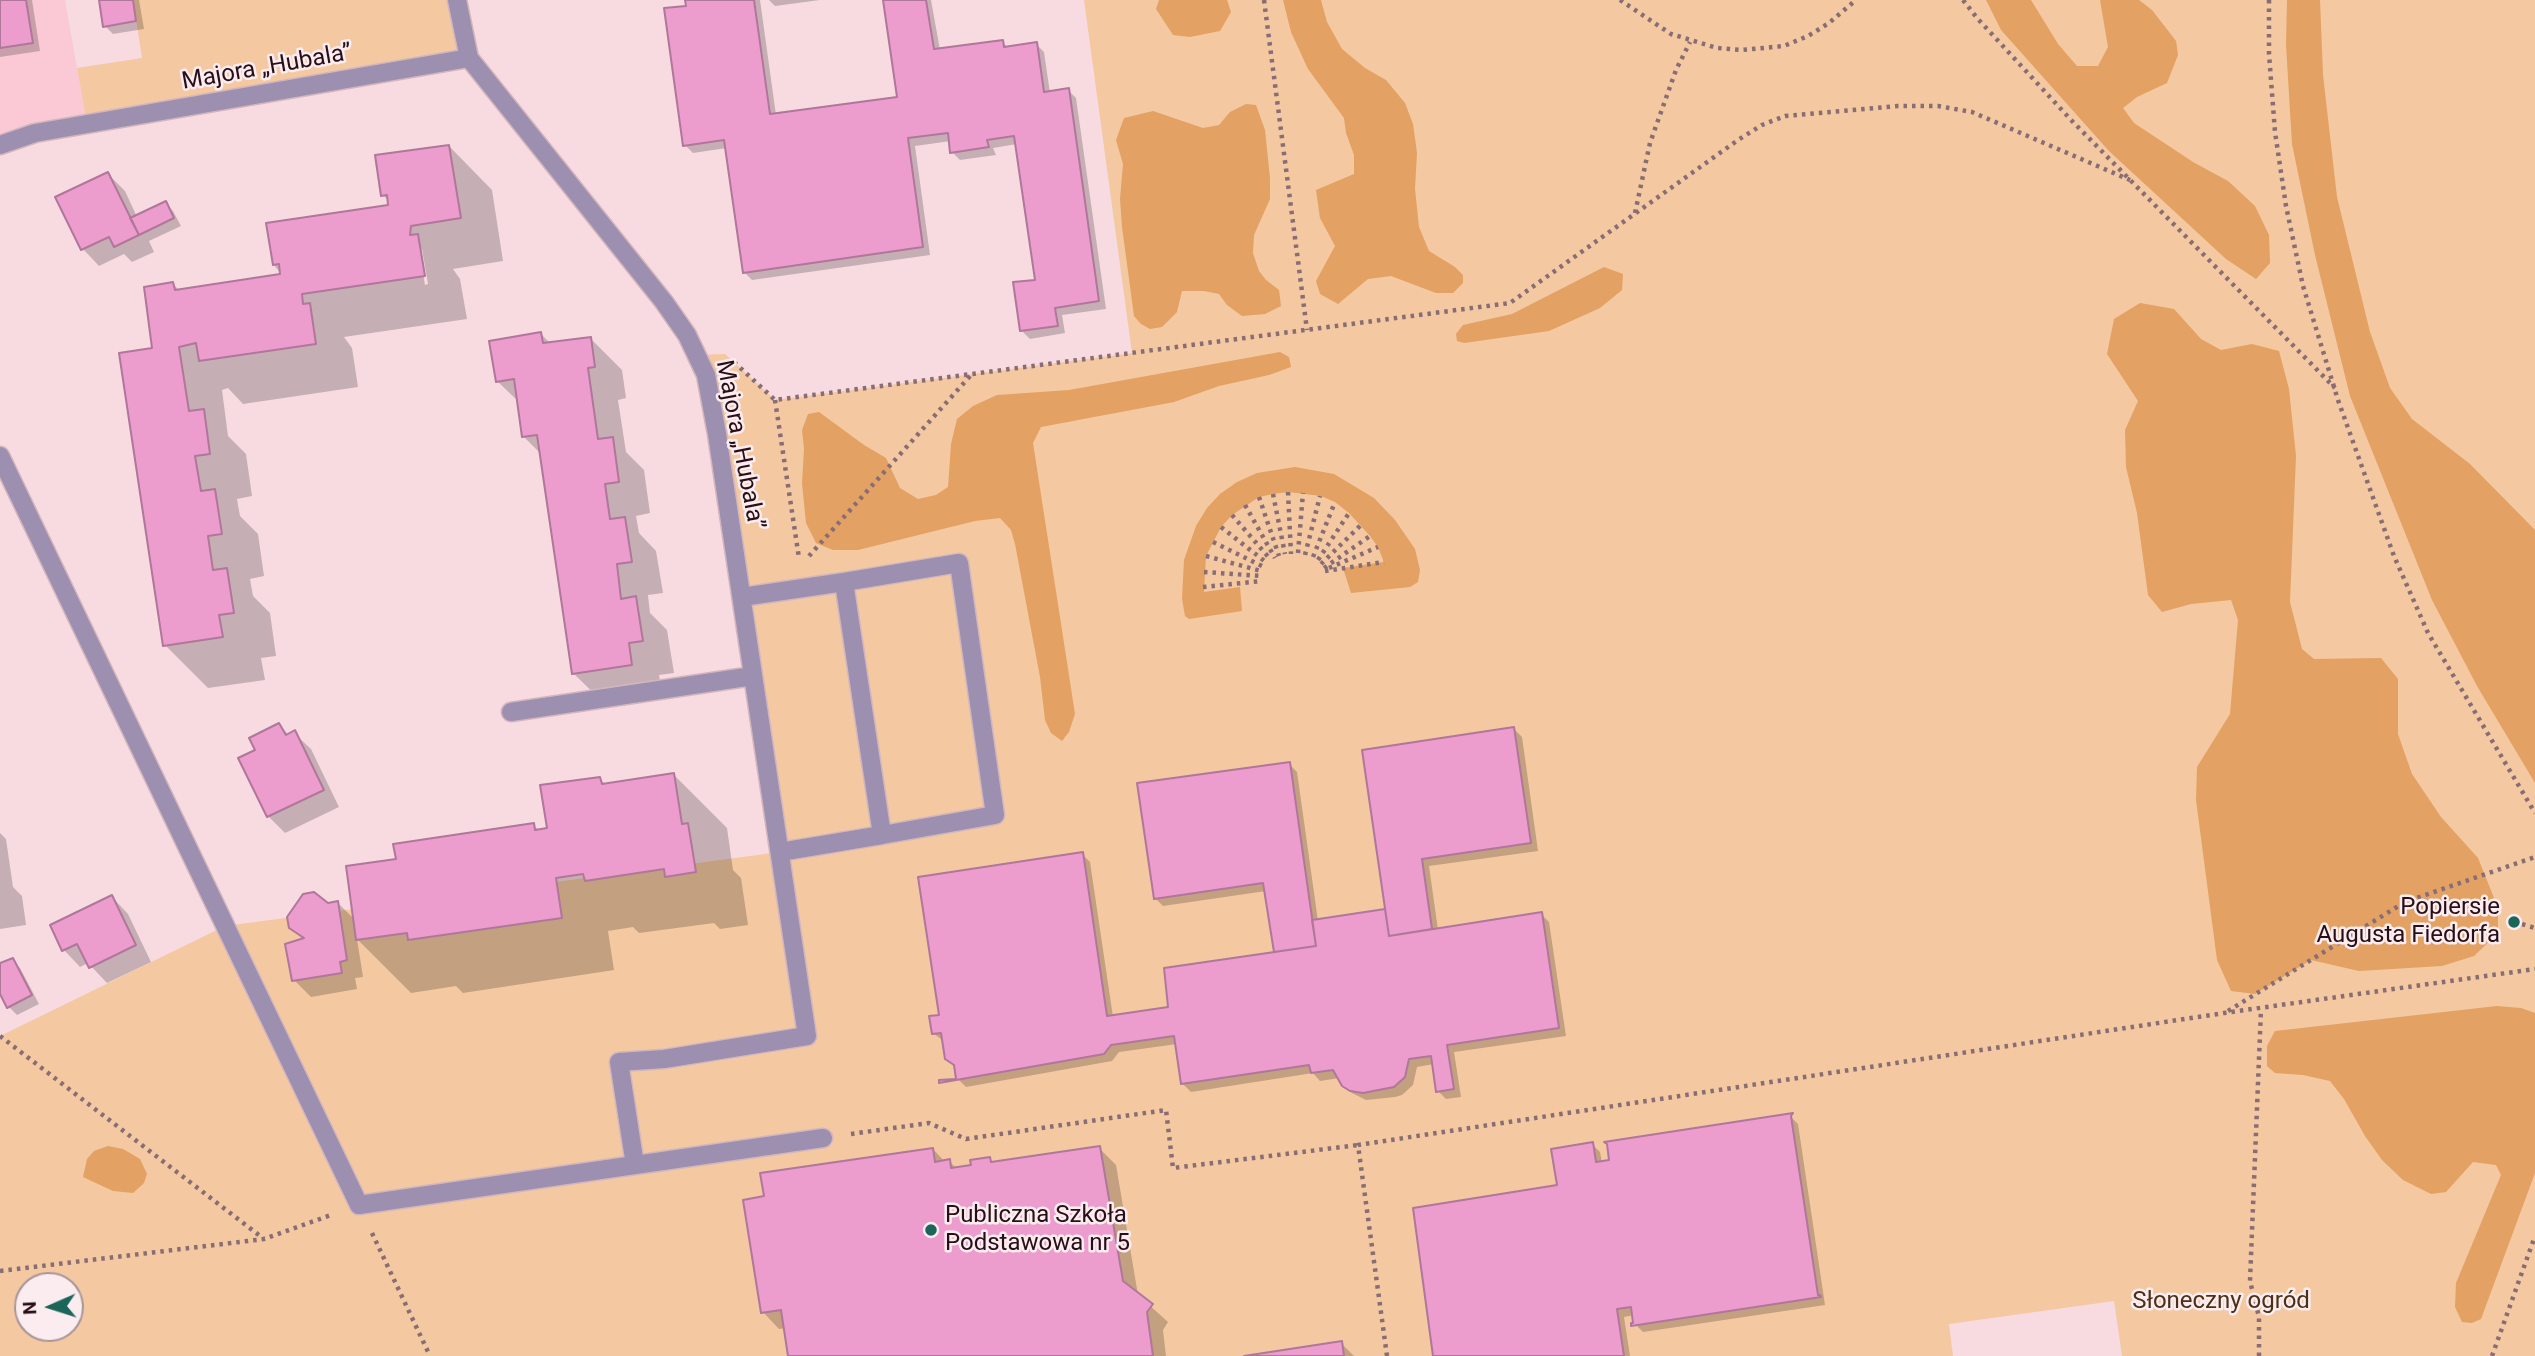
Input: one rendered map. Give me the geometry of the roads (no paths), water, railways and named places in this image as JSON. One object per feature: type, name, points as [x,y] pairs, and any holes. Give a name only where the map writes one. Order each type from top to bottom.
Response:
[{"type":"street","points":[[457,0],[468,58]]},
{"type":"street","name":"Majora „Hubala”","points":[[0,145],[35,134],[468,58],[664,302],[698,355],[706,375],[717,434],[807,1036],[664,1059],[619,1062],[635,1165]]},
{"type":"street","points":[[0,456],[359,1205],[823,1138]]},
{"type":"street","points":[[742,597],[958,563],[965,605],[995,815],[780,852]]},
{"type":"street","points":[[844,582],[881,835]]},
{"type":"street","points":[[511,712],[753,676]]},
{"type":"place","name":"Popiersie Augusta Fiedorfa","points":[[2514,922]]},
{"type":"place","name":"Publiczna Szkoła Podstawowa nr 5","points":[[931,1230]]},
{"type":"park label","name":"Słoneczny ogród","points":[[2221,1302]]}]
